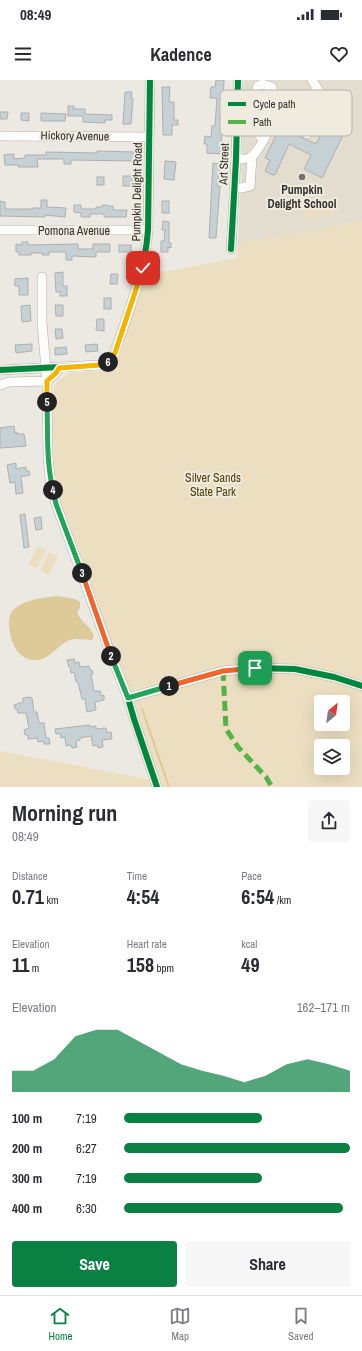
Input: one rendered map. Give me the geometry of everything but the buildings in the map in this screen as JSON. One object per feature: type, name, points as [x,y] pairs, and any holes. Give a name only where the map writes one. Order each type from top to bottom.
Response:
[{"type":"street","name":"Pumpkin Delight Road","points":[[59,368],[101,365],[106,364],[112,358],[120,339],[143,268],[148,230],[150,80]]},
{"type":"street","name":"Art Street","points":[[238,80],[238,90]]},
{"type":"street","points":[[312,80],[318,90]]},
{"type":"street","points":[[257,90],[258,86],[262,84],[272,87],[272,90]]},
{"type":"street","name":"Hickory Avenue","points":[[0,136],[149,137]]},
{"type":"street","name":"Art Street","points":[[231,249],[237,136]]},
{"type":"street","points":[[260,136],[263,140]]},
{"type":"street","points":[[234,187],[241,188],[250,186],[252,157],[265,136]]},
{"type":"street","points":[[236,159],[252,157]]},
{"type":"street","name":"Pomona Avenue","points":[[0,230],[148,230]]},
{"type":"street","points":[[42,278],[42,323],[47,381],[48,457],[50,480],[56,504],[128,698],[157,787]]},
{"type":"street","points":[[0,370],[46,367],[59,368],[47,381],[9,382],[0,385]]},
{"type":"street","points":[[128,698],[223,671],[255,668],[295,669],[334,676],[362,686]]},
{"type":"shaded area","name":"Pumpkin Delight School","points":[[244,80],[362,80],[362,221],[238,244],[243,136],[352,136],[352,90],[244,90]]},
{"type":"shaded area","points":[[58,596],[75,599],[80,602],[80,608],[77,612],[92,632],[94,636],[92,640],[70,640],[65,642],[48,656],[38,660],[26,658],[17,651],[12,640],[9,628],[11,612],[23,603],[41,598]]},
{"type":"green space","points":[[331,200],[334,214],[307,219],[304,206]]},
{"type":"green space","name":"Silver Sands State Park","points":[[362,221],[362,787],[0,787],[0,751],[152,780],[128,710],[129,688],[105,628],[56,490],[52,397],[55,385],[69,373],[118,370],[117,358],[147,275],[237,258],[238,244]]},
{"type":"green space","points":[[38,546],[46,550],[37,569],[28,564]]},
{"type":"green space","points":[[49,552],[58,556],[49,575],[40,570]]},
{"type":"waterway","points":[[142,709],[169,787]]},
{"type":"marked path","points":[[223,671],[226,729],[238,747],[266,777],[272,787]]},
{"type":"cycle path","points":[[0,370],[101,365],[109,361],[113,355],[138,283],[147,241],[150,80]]},
{"type":"cycle path","points":[[238,80],[238,90]]},
{"type":"cycle path","points":[[231,249],[237,136]]},
{"type":"cycle path","points":[[157,787],[128,698],[223,671],[255,668],[295,669],[334,677],[362,686]]},
{"type":"place","name":"Pumpkin Delight School","points":[[302,177]]},
{"type":"route","points":[[143,268],[115,353],[112,358],[106,364],[101,365],[59,368],[47,381],[48,457],[50,480],[56,504],[128,698],[223,671],[255,668]]}]
